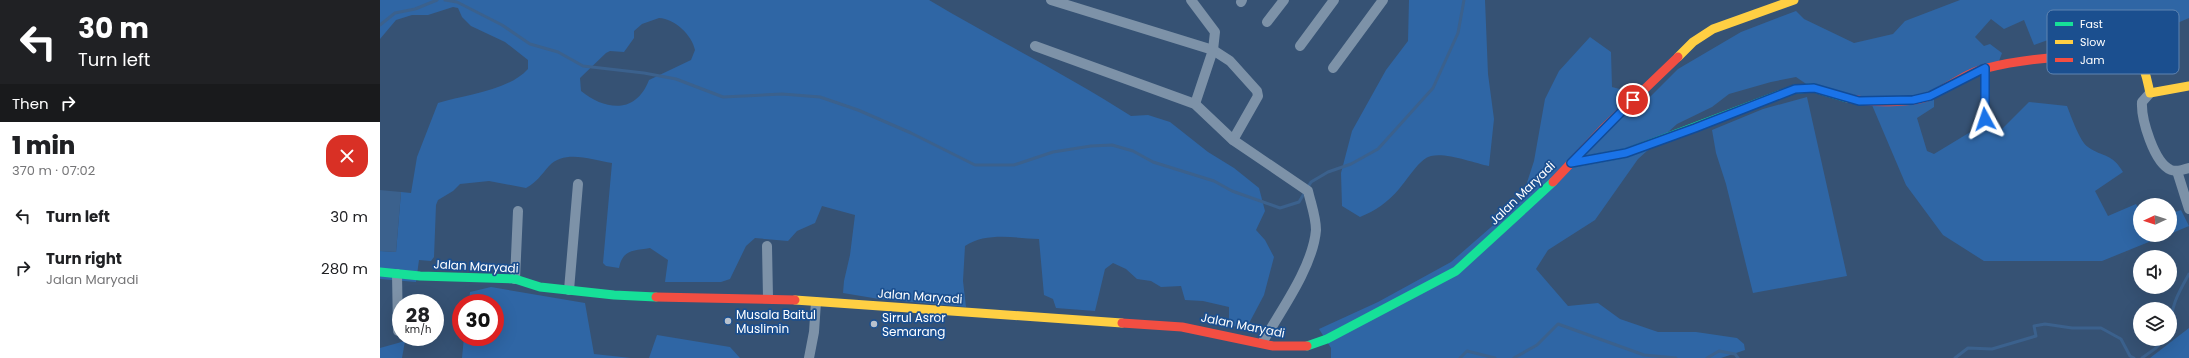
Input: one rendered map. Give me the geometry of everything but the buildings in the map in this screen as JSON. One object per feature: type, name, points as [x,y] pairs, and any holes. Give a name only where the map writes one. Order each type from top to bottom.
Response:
[{"type":"street","points":[[1051,0],[1213,50],[1230,61],[1257,91],[1258,96],[1233,140]]},
{"type":"street","points":[[1191,0],[1215,32],[1213,50],[1195,104]]},
{"type":"street","points":[[1267,22],[1284,0]]},
{"type":"street","points":[[1300,46],[1334,0]]},
{"type":"street","name":"Jalan Maryadi","points":[[380,272],[515,279],[540,287],[614,294],[690,298],[768,298],[1182,326],[1262,343],[1295,347],[1319,343],[1447,277],[1541,195],[1571,163],[1693,42],[1713,29],[1794,0]]},
{"type":"street","points":[[1334,68],[1378,2]]},
{"type":"street","points":[[1035,46],[1195,104],[1233,140],[1305,189],[1315,218],[1316,231],[1313,244],[1290,299],[1262,343]]},
{"type":"street","points":[[1571,163],[1626,153],[1795,89],[1814,88],[1859,101],[1913,100],[1930,96],[1985,68],[2047,57]]},
{"type":"street","points":[[1985,68],[1985,119]]},
{"type":"street","points":[[2145,74],[2150,93]]},
{"type":"street","points":[[2189,86],[2150,93],[2142,102],[2142,113],[2146,129],[2158,157],[2165,166],[2177,171],[2189,168]]},
{"type":"street","points":[[2177,171],[2189,209]]},
{"type":"street","points":[[569,290],[578,184]]},
{"type":"street","points":[[515,279],[518,211]]},
{"type":"street","points":[[767,246],[768,298]]},
{"type":"street","points":[[397,274],[397,294]]},
{"type":"street","points":[[809,358],[814,332],[816,302]]},
{"type":"shaded area","points":[[380,0],[929,0],[1131,116],[1148,115],[1170,122],[1208,152],[1234,168],[1259,188],[1265,211],[1256,230],[1265,240],[1274,257],[1264,295],[1246,329],[1229,325],[1229,307],[1203,301],[1185,300],[1181,286],[1161,287],[1151,281],[1137,279],[1126,269],[1113,263],[1105,269],[1095,311],[1056,308],[1053,299],[1044,295],[1039,239],[1011,237],[991,237],[965,246],[963,281],[966,307],[879,299],[843,293],[855,215],[822,206],[815,223],[797,231],[788,241],[755,238],[746,246],[730,279],[721,282],[665,282],[668,260],[650,248],[626,254],[623,257],[619,268],[606,266],[603,263],[612,163],[579,157],[563,158],[555,161],[536,181],[526,188],[489,181],[460,184],[453,191],[438,200],[436,205],[434,257],[431,261],[419,260],[416,282],[380,279],[380,251],[396,252],[401,192],[411,193],[417,157],[438,103],[486,91],[509,82],[528,69],[528,60],[505,42],[471,26],[462,17],[458,8],[453,7],[428,15],[412,15],[396,20],[380,39]],"holes":[[[659,18],[665,19],[677,25],[687,34],[695,50],[691,60],[649,80],[643,91],[636,99],[628,104],[620,106],[610,105],[591,98],[581,91],[580,78],[606,53],[610,51],[624,52],[634,38],[634,31],[642,24]]]},
{"type":"shaded area","points":[[1409,0],[1485,0],[1488,74],[1494,119],[1489,166],[1444,155],[1431,156],[1418,165],[1395,194],[1386,202],[1360,217],[1342,206],[1341,173],[1352,131],[1386,70],[1408,41]]},
{"type":"shaded area","points":[[1960,0],[2189,0],[2189,18],[2179,22],[2179,10],[2047,10],[2047,40],[2034,45],[2024,20],[2004,29],[1991,19],[1975,37],[1984,46],[1990,44],[2002,53],[1999,61],[1934,92],[1934,107],[1917,118],[1927,151],[1934,154],[1972,131],[2002,129],[2029,102],[2067,106],[2076,128],[2085,144],[2111,159],[2123,172],[2095,191],[2108,216],[2133,205],[2133,242],[2149,242],[2102,261],[1984,261],[1943,235],[1906,185],[1872,105],[1824,96],[1796,77],[1771,82],[1729,94],[1712,107],[1677,124],[1638,159],[1595,220],[1548,250],[1536,269],[1568,306],[1598,303],[1620,319],[1658,332],[1696,332],[1737,338],[1744,344],[1745,350],[1721,358],[1331,358],[1331,348],[1319,329],[1378,302],[1451,262],[1521,201],[1534,161],[1545,99],[1559,71],[1590,37],[1611,52],[1612,87],[1650,97],[1678,69],[1741,32],[1796,11],[1804,19],[1854,43],[1893,34],[1905,21]]},
{"type":"shaded area","points":[[1807,97],[1847,276],[1753,293],[1726,184],[1716,153],[1712,130],[1763,109]]},
{"type":"shaded area","points":[[380,190],[401,192],[396,252],[380,251]]},
{"type":"shaded area","points":[[2181,210],[2189,226],[2177,231],[2177,211]]},
{"type":"shaded area","points":[[491,287],[585,303],[594,354],[631,358],[462,358],[463,346],[504,346],[504,294],[470,294],[470,292]]},
{"type":"shaded area","points":[[2189,328],[2189,358],[2150,358],[2166,346],[2177,346],[2177,337]]},
{"type":"shaded area","points":[[657,335],[730,347],[740,358],[649,358]]},
{"type":"shaded area","points":[[392,345],[392,346],[404,346],[402,358],[380,358],[380,348]]},
{"type":"waterway","points":[[380,25],[395,13],[415,9],[437,0]]},
{"type":"waterway","points":[[445,0],[457,2],[502,25],[530,44],[558,52],[583,66],[644,73],[676,79],[723,97],[782,94],[820,97],[858,110],[911,133],[975,165],[1014,165],[1053,152],[1091,146],[1112,145],[1133,151],[1153,162],[1214,181],[1232,191],[1280,208],[1299,202],[1311,182],[1328,172],[1351,164],[1378,149],[1433,88],[1458,33],[1464,0]]},
{"type":"waterway","points":[[2175,302],[2189,274]]},
{"type":"waterway","points":[[1514,358],[1537,345],[1558,324],[1644,355],[1676,358]]},
{"type":"waterway","points":[[1955,358],[1968,348],[1992,349],[2036,336],[2034,326],[2045,324],[2072,328],[2101,328],[2121,339],[2130,356],[2134,358]]},
{"type":"waterway","points":[[2142,358],[2158,346]]},
{"type":"waterway","points":[[1460,358],[1467,351],[1495,358]]},
{"type":"waterway","points":[[1707,358],[1719,351],[1735,354],[1738,358]]},
{"type":"traffic: fast","points":[[1571,163],[1626,153],[1795,89],[1814,88],[1847,98]]},
{"type":"traffic: fast","points":[[1307,346],[1327,339],[1456,271],[1553,182]]},
{"type":"traffic: fast","points":[[380,272],[420,276],[515,279],[540,287],[614,295],[656,297]]},
{"type":"traffic: slow","points":[[1678,57],[1693,42],[1713,29],[1794,0]]},
{"type":"traffic: slow","points":[[2146,74],[2150,93],[2189,86]]},
{"type":"traffic: slow","points":[[795,300],[1122,323]]},
{"type":"traffic: jam","points":[[1553,182],[1603,129],[1678,57]]},
{"type":"traffic: jam","points":[[1847,98],[1878,102],[1914,100],[1932,95],[1980,70],[2019,61],[2047,58]]},
{"type":"traffic: jam","points":[[656,297],[795,300]]},
{"type":"traffic: jam","points":[[1122,323],[1182,327],[1273,346],[1307,346]]},
{"type":"place","name":"Musala Baitul Muslimin","points":[[728,321]]},
{"type":"place","name":"Sirrul Asror Semarang","points":[[874,324]]},
{"type":"route","points":[[1633,100],[1571,163],[1626,153],[1695,128],[1781,93],[1795,89],[1804,87],[1814,88],[1834,92],[1859,101],[1882,102],[1913,100],[1930,96],[1985,68],[1985,119]]}]
